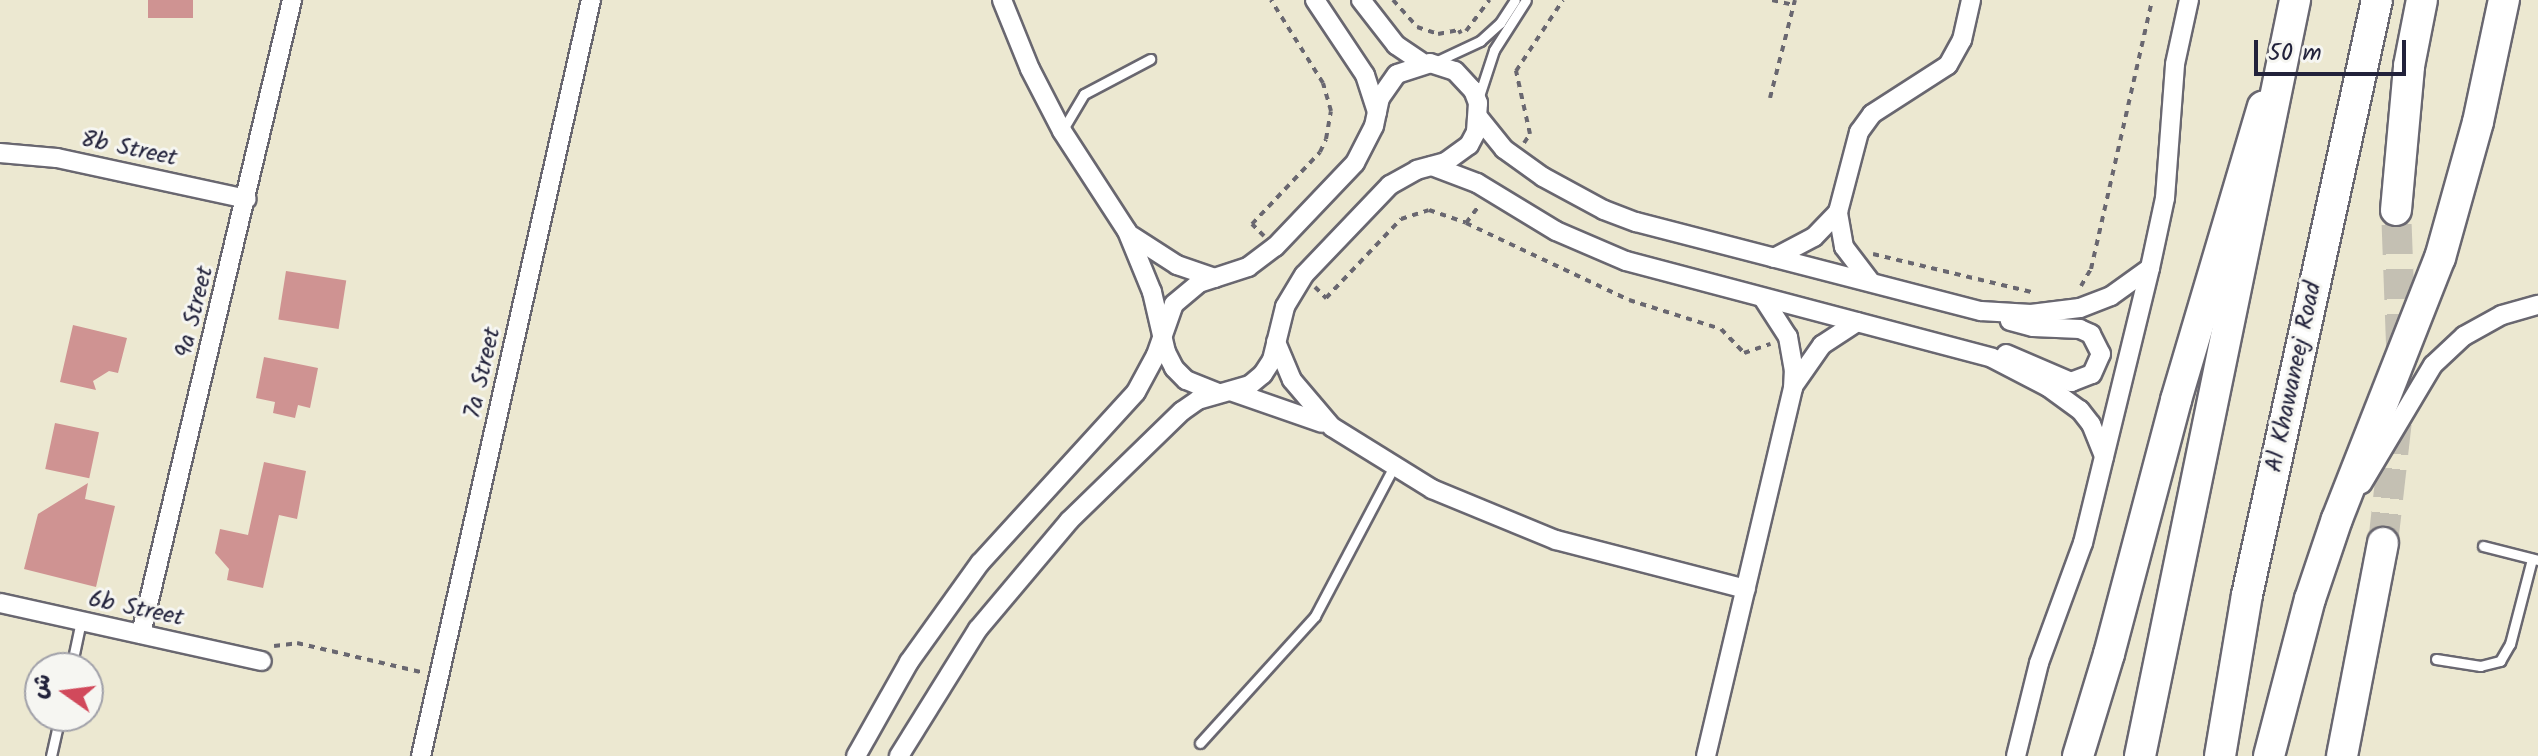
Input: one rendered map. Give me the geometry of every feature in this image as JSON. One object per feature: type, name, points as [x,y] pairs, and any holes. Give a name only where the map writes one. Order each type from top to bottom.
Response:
[{"type":"main road","points":[[2140,756],[2295,0]]},
{"type":"main road","name":"Al Khawaneej Road","points":[[2220,756],[2247,595],[2377,0]]},
{"type":"main road","points":[[2396,210],[2409,66],[2422,0]]},
{"type":"main road","points":[[2269,756],[2306,612],[2337,519],[2440,258],[2478,122],[2504,0]]},
{"type":"main road","points":[[2078,756],[2109,654],[2212,273],[2288,30]]},
{"type":"main road","points":[[2342,756],[2383,543]]},
{"type":"main road","points":[[2092,756],[2109,654]]},
{"type":"street","name":"9a Street","points":[[141,634],[292,0]]},
{"type":"street","name":"7a Street","points":[[421,756],[591,0]]},
{"type":"street","points":[[1002,0],[1030,69],[1062,131],[1127,231],[1152,292],[1166,352],[1180,374],[1202,389],[1226,392],[1332,427],[1393,468],[1472,509],[1556,540],[1746,589]]},
{"type":"street","points":[[1315,0],[1365,75],[1377,112]]},
{"type":"street","points":[[1361,0],[1396,45],[1427,63],[1455,71],[1465,80],[1478,111],[1514,158],[1573,195],[1669,233],[1981,311],[2033,327],[2080,329],[2097,343],[2098,365],[2092,374],[2071,382],[2018,358],[1857,322],[1626,261],[1590,247],[1533,218],[1491,191],[1432,166]]},
{"type":"street","points":[[1872,283],[1844,247],[1838,212],[1864,122],[1881,107],[1948,65],[1962,40],[1971,0]]},
{"type":"street","points":[[2016,756],[2039,663],[2083,543],[2150,268],[2165,198],[2172,88],[2189,0]]},
{"type":"street","points":[[856,756],[886,699],[948,605],[1014,523],[1136,392],[1152,364],[1174,304],[1185,291],[1248,267],[1275,247],[1355,163],[1369,139],[1380,98],[1397,74],[1427,63]]},
{"type":"street","points":[[899,756],[978,629],[1069,521],[1166,424],[1198,400],[1226,392],[1263,374],[1285,307],[1304,275],[1390,185],[1446,162],[1469,145],[1478,111]]},
{"type":"street","name":"8b Street","points":[[0,153],[83,163],[247,199]]},
{"type":"street","points":[[1774,258],[1814,237],[1838,212]]},
{"type":"street","points":[[1127,231],[1159,256],[1216,278]]},
{"type":"street","points":[[1981,311],[2031,314],[2080,308],[2111,296],[2150,268]]},
{"type":"street","points":[[1706,756],[1793,388],[1794,371],[1788,337],[1763,298]]},
{"type":"street","points":[[2337,519],[2376,462],[2408,401],[2433,365],[2464,336],[2502,315],[2538,305]]},
{"type":"street","points":[[1793,388],[1822,345],[1857,322]]},
{"type":"street","points":[[1276,342],[1292,380],[1332,427]]},
{"type":"street","points":[[1972,350],[2030,376],[2066,399],[2091,424],[2104,457]]},
{"type":"street","name":"6b Street","points":[[0,603],[262,661]]},
{"type":"lane","points":[[1427,63],[1457,55],[1480,41],[1500,23],[1515,0]]},
{"type":"lane","points":[[1478,111],[1494,50],[1526,0]]},
{"type":"lane","points":[[1062,131],[1084,94],[1150,59]]},
{"type":"lane","points":[[1200,743],[1315,616],[1393,468]]},
{"type":"lane","points":[[2436,659],[2480,666],[2500,661],[2510,644],[2535,560],[2483,546]]},
{"type":"lane","points":[[74,652],[81,621]]},
{"type":"lane","points":[[51,756],[56,732]]},
{"type":"path","points":[[1271,0],[1323,83],[1331,111],[1326,139],[1320,152],[1252,224],[1275,247]]},
{"type":"path","points":[[1462,37],[1489,0]]},
{"type":"path","points":[[1514,158],[1530,134],[1516,71],[1563,0]]},
{"type":"path","points":[[1770,98],[1794,3],[1772,0]]},
{"type":"path","points":[[2076,290],[2091,269],[2152,0]]},
{"type":"path","points":[[1466,223],[1491,191]]},
{"type":"path","points":[[1304,275],[1326,298],[1409,214],[1429,210],[1466,223],[1629,300],[1721,329],[1744,353],[1788,337]]},
{"type":"path","points":[[1844,247],[2045,296]]},
{"type":"path","points":[[262,661],[272,647],[289,642],[439,676]]},
{"type":"building","points":[[148,0],[193,0],[193,18],[148,18]]},
{"type":"building","points":[[286,271],[346,281],[339,329],[278,319]]},
{"type":"building","points":[[73,325],[127,338],[118,373],[109,371],[93,381],[96,390],[60,382]]},
{"type":"building","points":[[264,357],[318,368],[310,408],[298,405],[295,418],[273,413],[275,402],[256,398]]},
{"type":"building","points":[[55,423],[99,432],[89,478],[45,469]]},
{"type":"building","points":[[264,462],[306,471],[297,519],[279,515],[263,588],[227,580],[229,569],[215,553],[220,529],[248,535]]},
{"type":"building","points":[[88,483],[85,499],[115,506],[96,587],[24,569],[38,514]]},
{"type":"tunnel","points":[[2383,543],[2398,411],[2401,344],[2396,210]]}]
